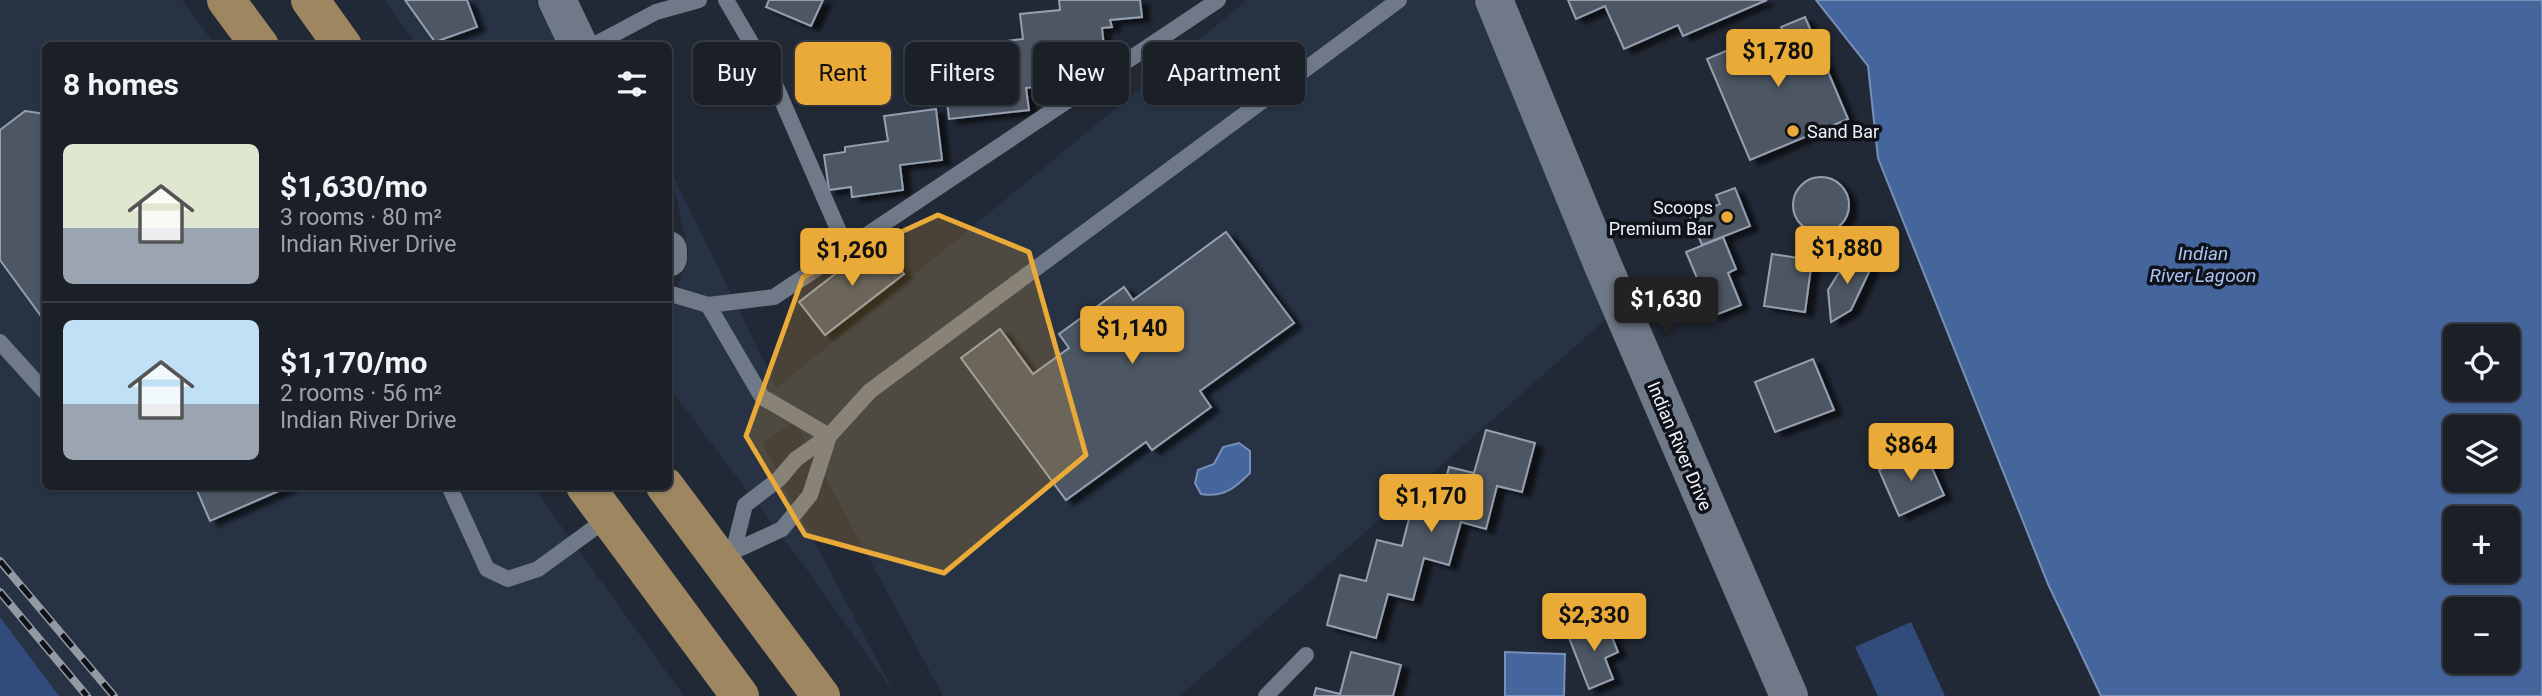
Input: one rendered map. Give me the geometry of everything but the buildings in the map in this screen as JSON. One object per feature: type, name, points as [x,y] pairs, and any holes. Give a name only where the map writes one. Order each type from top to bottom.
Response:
[{"type":"main road","points":[[226,0],[257,42]]},
{"type":"main road","points":[[310,0],[340,42]]},
{"type":"main road","points":[[588,490],[740,696]]},
{"type":"main road","points":[[669,490],[727,555],[821,696]]},
{"type":"street","points":[[557,0],[577,42]]},
{"type":"street","name":"Indian River Drive","points":[[1494,0],[1604,268],[1789,696]]},
{"type":"lane","points":[[600,42],[656,12],[699,0]]},
{"type":"lane","points":[[726,0],[774,82],[847,250]]},
{"type":"lane","points":[[672,294],[708,306],[774,297],[1218,0]]},
{"type":"lane","points":[[727,555],[745,505],[779,479],[796,459],[829,436],[870,391],[1399,0]]},
{"type":"lane","points":[[708,306],[762,397],[829,436]]},
{"type":"lane","points":[[0,342],[42,389]]},
{"type":"lane","points":[[727,555],[782,529],[810,495],[829,436]]},
{"type":"lane","points":[[451,490],[486,569],[508,579],[538,569],[608,517]]},
{"type":"lane","points":[[1266,696],[1306,655]]},
{"type":"highlighted area","points":[[938,215],[1029,252],[1086,455],[944,573],[805,535],[746,436],[803,277]]},
{"type":"shaded area","points":[[0,0],[182,0],[213,42],[42,42],[42,490],[535,490],[684,696],[59,696],[0,617]]},
{"type":"shaded area","points":[[384,0],[535,0],[556,42],[415,42]]},
{"type":"shaded area","points":[[1247,0],[1473,0],[1605,320],[1180,696],[943,696],[795,421],[762,443],[896,696],[810,574],[672,391],[672,307],[683,291],[678,285],[687,264],[688,250],[672,187],[672,173],[777,388],[1120,105],[1129,105],[1129,97],[1143,86],[1143,105],[1305,105],[1305,42],[1196,42]]},
{"type":"shaded area","points":[[0,617],[59,696],[0,696]]},
{"type":"shaded area","points":[[1911,622],[1945,696],[1878,696],[1855,647]]},
{"type":"water","name":"Indian River Lagoon","points":[[1816,0],[2542,0],[2542,696],[2101,696],[2048,584],[1878,158],[1868,66]]},
{"type":"water","points":[[1239,443],[1250,451],[1250,473],[1228,491],[1216,495],[1201,494],[1195,483],[1198,470],[1214,464],[1223,447]]},
{"type":"water","points":[[1505,652],[1565,654],[1564,696],[1505,696]]},
{"type":"railway","points":[[0,561],[114,696]]},
{"type":"railway","points":[[0,592],[87,696]]},
{"type":"place","name":"Sand Bar","points":[[1793,131]]},
{"type":"place","name":"Scoops Premium Bar","points":[[1727,217]]}]
